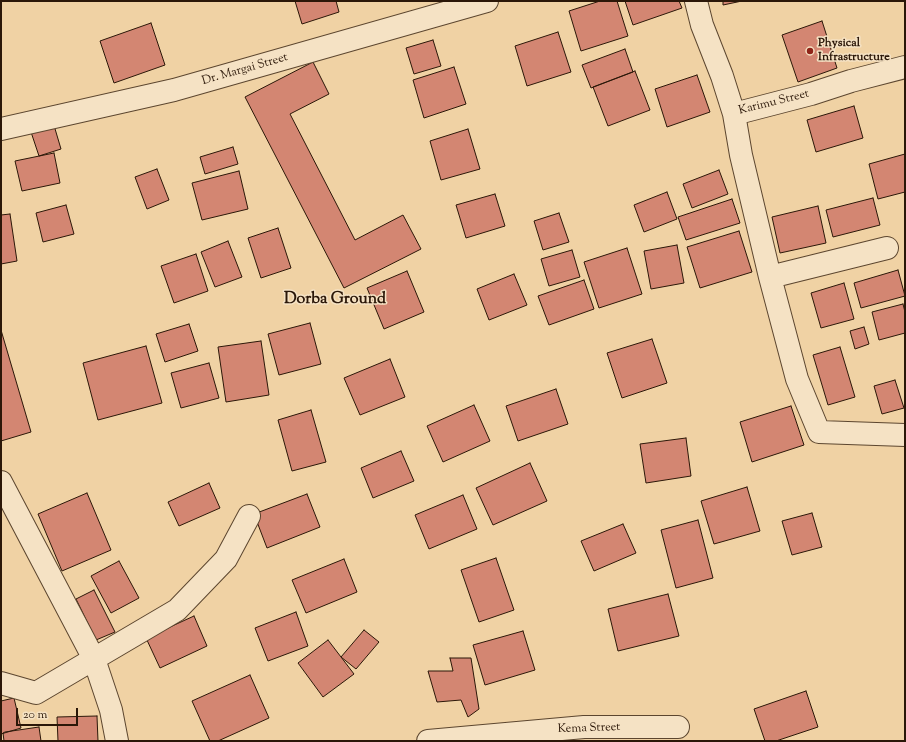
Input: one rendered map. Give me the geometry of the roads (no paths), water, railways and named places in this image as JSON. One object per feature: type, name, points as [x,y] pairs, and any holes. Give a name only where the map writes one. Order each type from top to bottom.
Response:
[{"type":"street","name":"Dr. Margai Street","points":[[1,129],[174,90],[487,1]]},
{"type":"street","name":"Karimu Street","points":[[696,1],[702,25],[722,76],[734,114],[811,94],[851,81],[905,68]]},
{"type":"street","points":[[734,114],[741,155],[770,277],[797,379],[819,432],[905,435]]},
{"type":"street","points":[[770,277],[887,248]]},
{"type":"street","points":[[1,482],[94,659],[111,710],[116,741]]},
{"type":"street","points":[[1,683],[36,693],[177,610],[226,559],[249,516]]},
{"type":"street","name":"Kema Street","points":[[428,741],[584,727],[678,727]]},
{"type":"place","name":"Physical Infrastructure","points":[[810,51]]},
{"type":"district","name":"Dorba Ground","points":[[335,300]]}]
